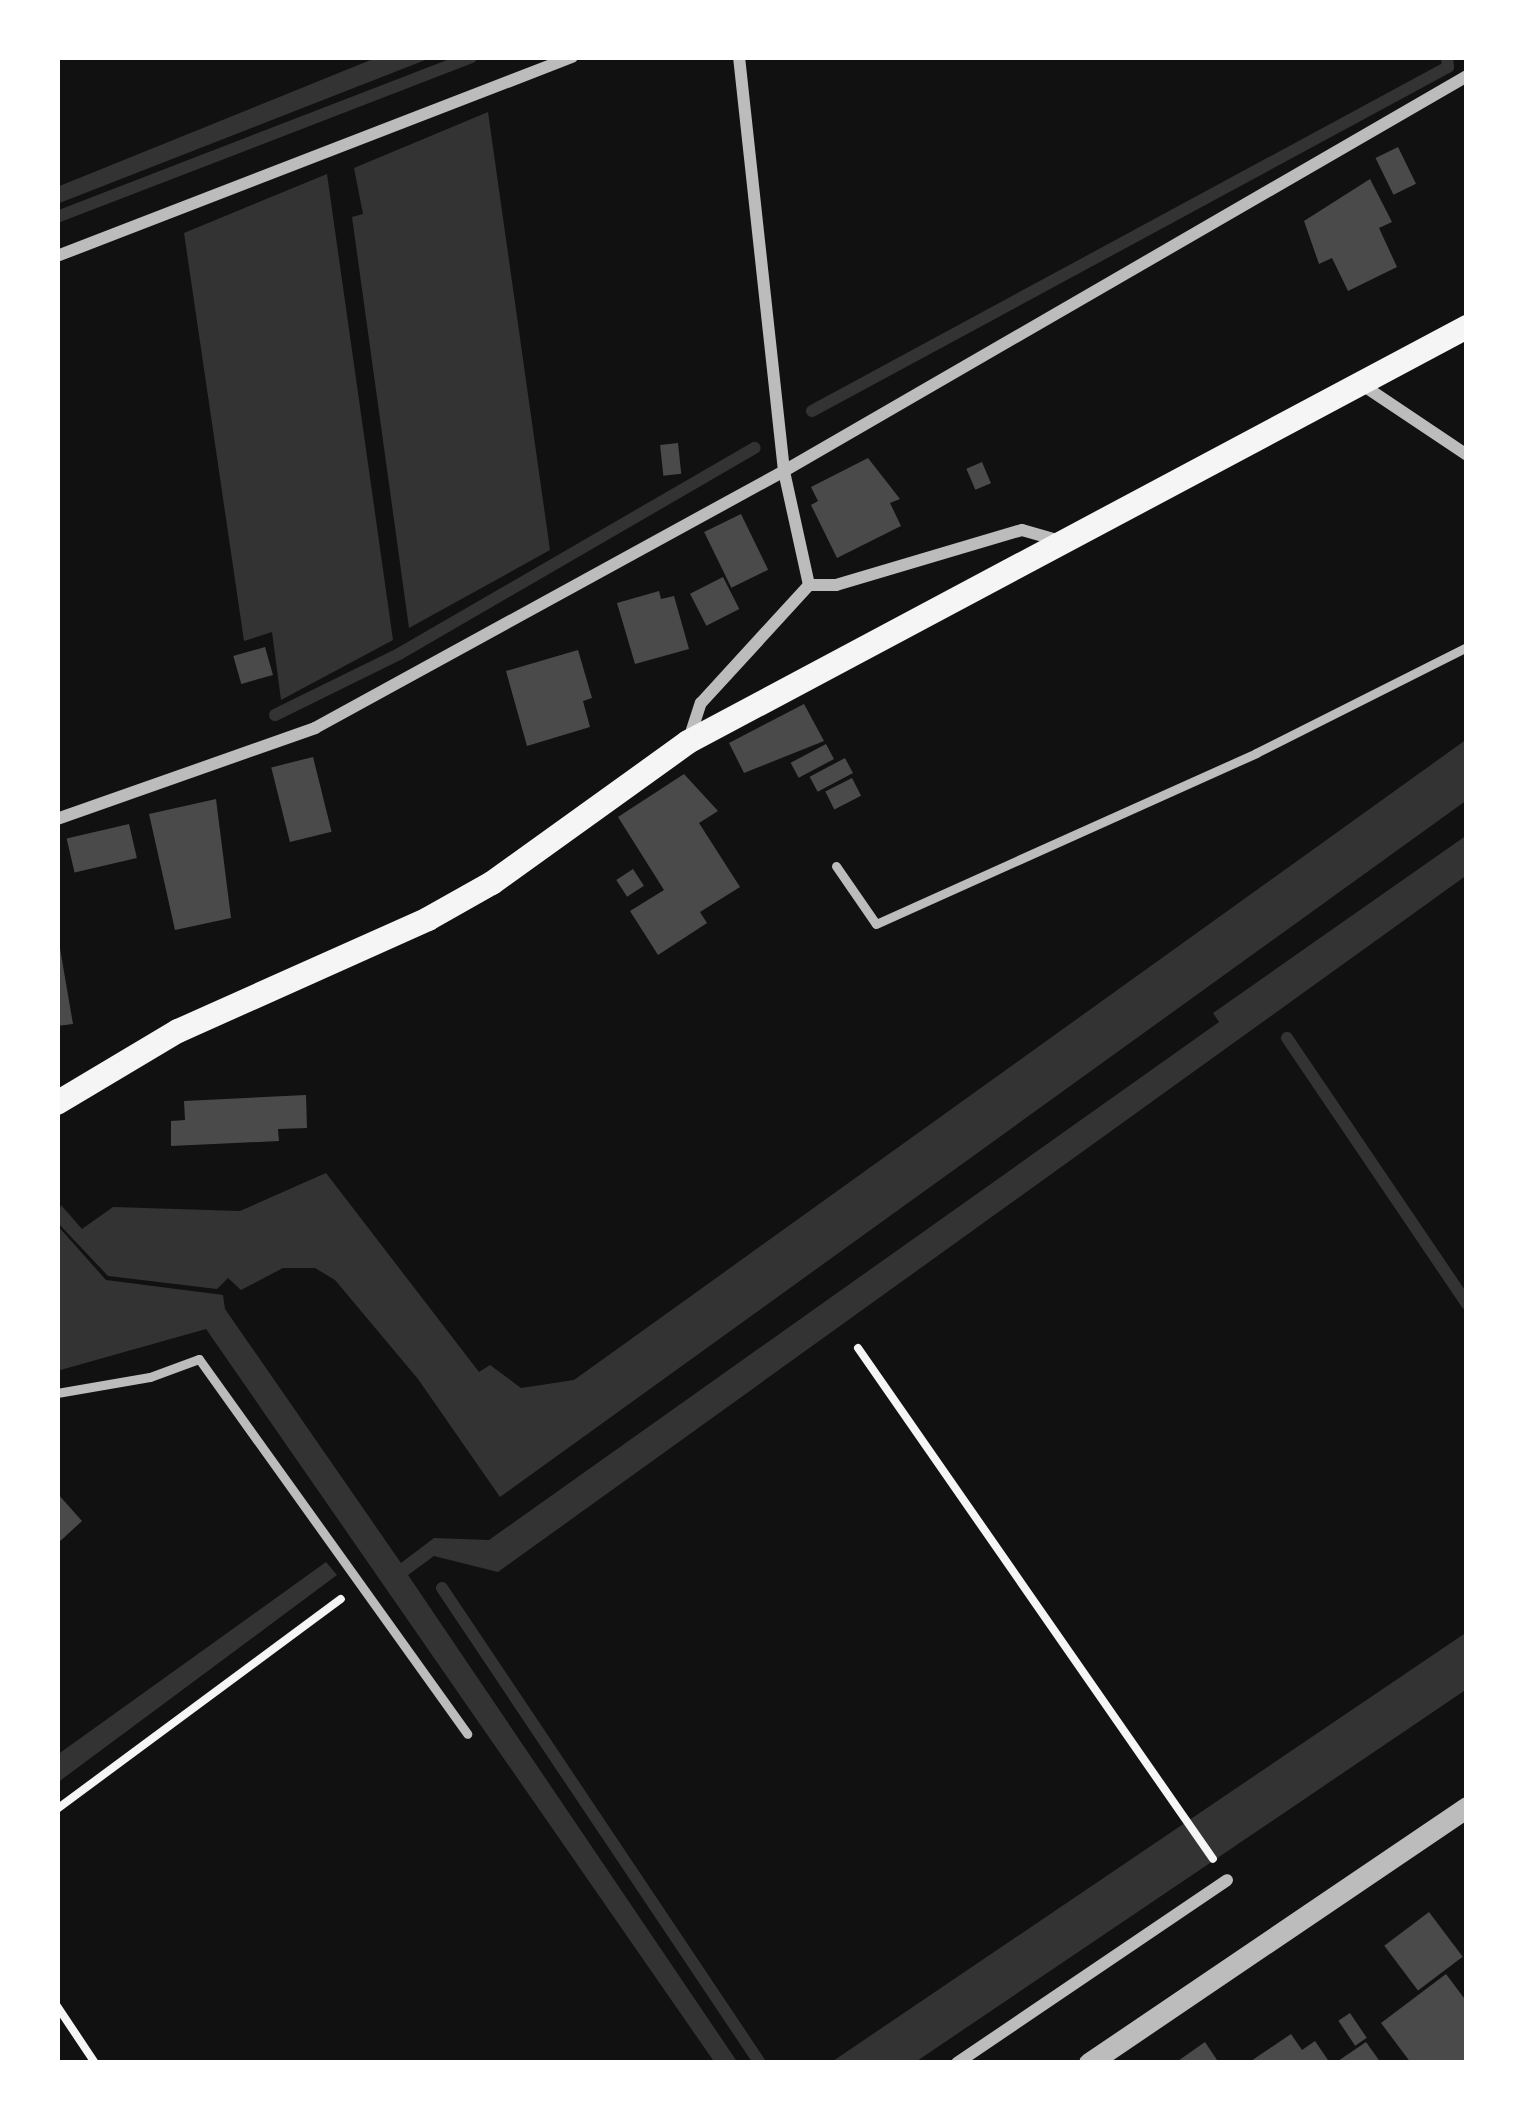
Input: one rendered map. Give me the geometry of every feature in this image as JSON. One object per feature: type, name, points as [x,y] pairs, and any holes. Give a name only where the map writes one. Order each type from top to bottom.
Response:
[{"type":"main road","points":[[57,1103],[178,1031],[492,884],[688,742],[1467,327]]},
{"type":"street","points":[[57,256],[572,57]]},
{"type":"street","points":[[739,57],[784,471],[808,585]]},
{"type":"street","points":[[57,819],[315,728],[784,471],[1467,76]]},
{"type":"street","points":[[1357,382],[1467,455]]},
{"type":"street","points":[[688,742],[701,704],[808,585],[836,585],[1022,530],[1060,541]]},
{"type":"street","points":[[1090,2063],[1467,1807]]},
{"type":"street","points":[[957,2063],[1227,1880]]},
{"type":"lane","points":[[836,866],[876,924],[1256,753],[1467,646]]},
{"type":"lane","points":[[57,1393],[150,1377],[199,1359],[467,1734]]},
{"type":"path","points":[[858,1348],[1218,1867]]},
{"type":"path","points":[[57,1809],[341,1599]]},
{"type":"path","points":[[57,2006],[95,2063]]},
{"type":"shaded area","points":[[378,57],[433,57],[57,204],[57,187]]},
{"type":"shaded area","points":[[488,112],[550,550],[409,628],[352,217],[363,214],[354,168]]},
{"type":"shaded area","points":[[327,174],[393,640],[281,700],[272,632],[244,641],[184,233]]},
{"type":"shaded area","points":[[1467,739],[1467,800],[500,1497],[418,1379],[335,1280],[315,1268],[283,1268],[241,1290],[228,1278],[217,1289],[108,1276],[57,1222],[61,1205],[82,1229],[113,1207],[240,1211],[326,1173],[479,1372],[490,1365],[521,1388],[574,1380]]},
{"type":"shaded area","points":[[1467,835],[1467,875],[498,1572],[434,1556],[408,1575],[738,2063],[715,2063],[206,1329],[57,1371],[57,1225],[106,1280],[223,1295],[225,1309],[401,1563],[434,1538],[489,1540],[1219,1022],[1213,1013]]},
{"type":"shaded area","points":[[326,1562],[337,1575],[57,1783],[57,1755]]},
{"type":"shaded area","points":[[1467,1632],[1467,1689],[1210,1863],[914,2063],[830,2063]]},
{"type":"building","points":[[1398,147],[1416,184],[1394,195],[1376,158]]},
{"type":"building","points":[[1370,179],[1392,222],[1379,228],[1397,267],[1348,291],[1332,258],[1319,264],[1304,221]]},
{"type":"building","points":[[678,443],[681,474],[663,476],[660,445]]},
{"type":"building","points":[[868,458],[900,499],[890,503],[901,526],[837,558],[811,505],[818,501],[811,487]]},
{"type":"building","points":[[982,462],[991,483],[975,490],[966,469]]},
{"type":"building","points":[[741,514],[768,570],[731,588],[704,532]]},
{"type":"building","points":[[723,577],[739,609],[706,626],[690,594]]},
{"type":"building","points":[[659,591],[661,599],[674,596],[689,649],[635,664],[617,603]]},
{"type":"building","points":[[265,647],[273,675],[241,684],[233,656]]},
{"type":"building","points":[[578,650],[592,698],[583,701],[590,727],[527,746],[506,671]]},
{"type":"building","points":[[804,704],[824,741],[744,773],[729,743]]},
{"type":"building","points":[[826,744],[834,759],[799,778],[791,763]]},
{"type":"building","points":[[313,757],[332,832],[290,842],[271,767]]},
{"type":"building","points":[[845,758],[853,773],[818,792],[810,777]]},
{"type":"building","points":[[684,774],[718,811],[699,823],[740,887],[700,912],[707,923],[658,955],[630,911],[664,890],[618,817]]},
{"type":"building","points":[[852,778],[861,796],[834,809],[825,792]]},
{"type":"building","points":[[216,799],[231,918],[175,930],[149,814]]},
{"type":"building","points":[[129,824],[137,858],[75,872],[67,838]]},
{"type":"building","points":[[633,869],[644,886],[627,897],[616,880]]},
{"type":"building","points":[[57,931],[73,1024],[57,1026]]},
{"type":"building","points":[[306,1095],[307,1128],[278,1129],[279,1141],[171,1146],[171,1121],[185,1120],[184,1101]]},
{"type":"building","points":[[57,1493],[82,1521],[57,1544]]},
{"type":"building","points":[[1429,1912],[1463,1957],[1418,1990],[1384,1946]]},
{"type":"building","points":[[1446,1974],[1467,2002],[1467,2063],[1411,2063],[1381,2023]]},
{"type":"building","points":[[1350,2013],[1367,2038],[1355,2046],[1338,2021]]},
{"type":"building","points":[[1291,2034],[1302,2050],[1315,2041],[1330,2063],[1248,2063]]},
{"type":"building","points":[[1205,2042],[1219,2063],[1175,2063]]},
{"type":"building","points":[[1366,2042],[1381,2063],[1335,2063]]},
{"type":"waterway","points":[[57,217],[471,57]]},
{"type":"waterway","points":[[812,411],[1448,67],[1447,57]]},
{"type":"waterway","points":[[275,715],[399,654],[755,448]]},
{"type":"waterway","points":[[1287,1038],[1467,1304]]},
{"type":"waterway","points":[[442,1588],[760,2063]]}]
